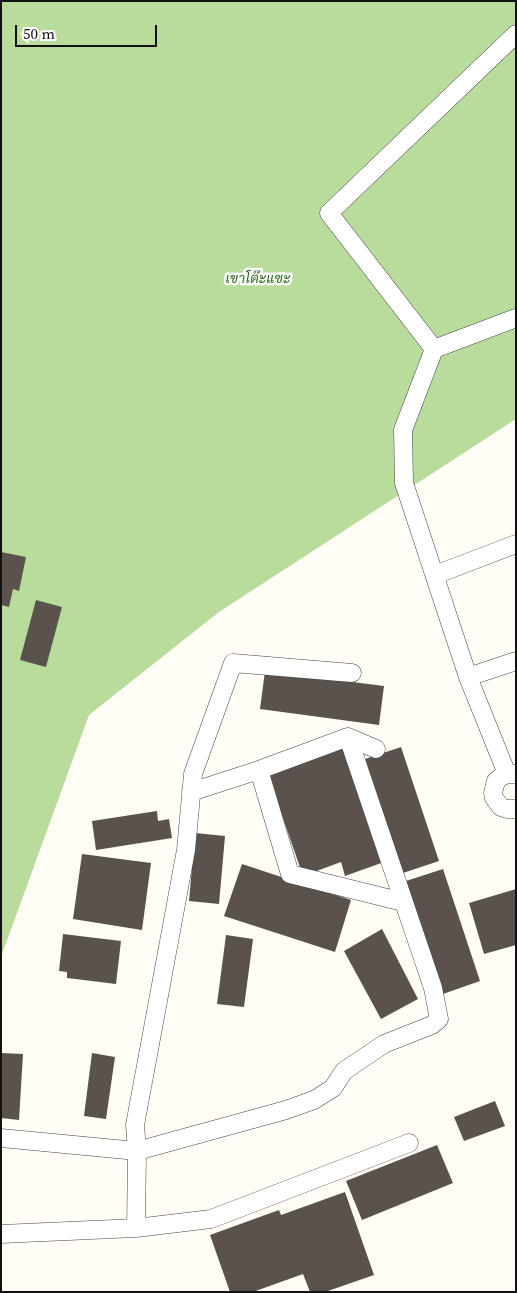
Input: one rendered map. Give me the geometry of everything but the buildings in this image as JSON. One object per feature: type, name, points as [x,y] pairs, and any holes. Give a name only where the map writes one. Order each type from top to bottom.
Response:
[{"type":"street","points":[[434,348],[329,213],[516,34]]},
{"type":"street","points":[[515,811],[502,807],[494,798],[493,793],[496,781],[511,774],[468,677],[404,483],[403,430],[434,348],[516,318]]},
{"type":"street","points":[[435,575],[516,544]]},
{"type":"street","points":[[468,677],[516,661]]},
{"type":"street","points":[[136,1228],[137,1151],[135,1125],[186,850],[193,774],[233,663],[352,673]]},
{"type":"street","points":[[191,792],[259,770],[348,737],[376,749]]},
{"type":"street","points":[[1,1138],[137,1151],[286,1110],[314,1100],[333,1088],[344,1071],[384,1044],[432,1025],[438,1019],[432,988],[348,737]]},
{"type":"street","points":[[259,770],[290,874],[404,902]]},
{"type":"street","points":[[1,1234],[136,1228],[211,1219],[409,1143]]},
{"type":"green space","name":"เขาโต๊ะแซะ","points":[[1,1],[516,1],[516,419],[219,612],[89,715],[1,957]]}]
